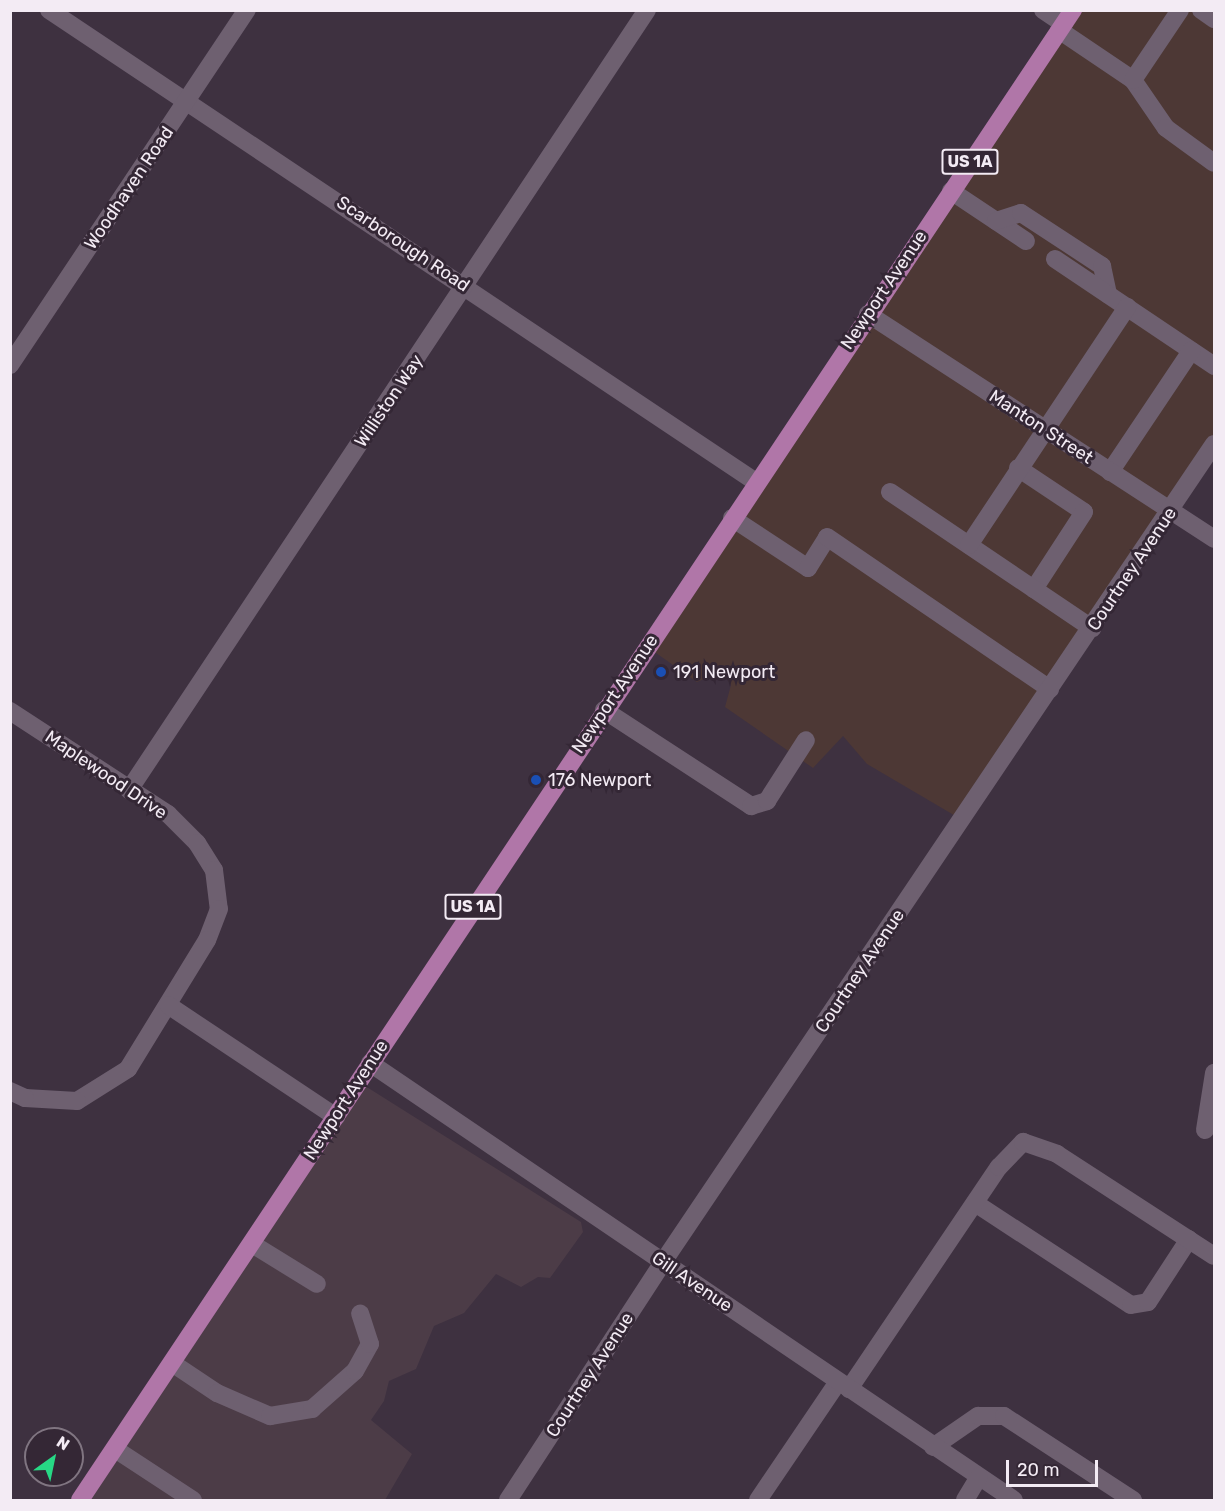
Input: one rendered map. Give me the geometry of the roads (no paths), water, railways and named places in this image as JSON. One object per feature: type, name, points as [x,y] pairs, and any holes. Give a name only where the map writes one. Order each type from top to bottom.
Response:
[{"type":"main road","name":"Newport Avenue","points":[[80,1500],[1065,21]]},
{"type":"street","name":"Scarborough Road","points":[[49,10],[467,286],[756,482]]},
{"type":"street","name":"Woodhaven Road","points":[[10,365],[247,10]]},
{"type":"street","name":"Williston Way","points":[[129,790],[467,286],[647,10]]},
{"type":"street","points":[[1043,10],[1065,21],[1133,80],[1166,128],[1215,163]]},
{"type":"street","points":[[1133,80],[1180,10]]},
{"type":"street","points":[[1201,10],[1215,19]]},
{"type":"street","points":[[951,190],[996,222],[1023,245]]},
{"type":"street","points":[[996,222],[1021,213],[1102,266],[1108,294]]},
{"type":"street","points":[[1052,264],[1108,294],[1215,366]]},
{"type":"street","points":[[969,545],[1127,307]]},
{"type":"street","name":"Manton Street","points":[[868,314],[1215,539]]},
{"type":"street","points":[[1110,472],[1191,351]]},
{"type":"street","name":"Courtney Avenue","points":[[508,1500],[663,1262],[1215,444]]},
{"type":"street","points":[[1018,468],[1084,512],[1034,589]]},
{"type":"street","points":[[890,492],[1092,628]]},
{"type":"street","points":[[732,518],[808,568],[827,537],[1050,689]]},
{"type":"street","points":[[604,710],[751,806],[767,801],[806,740]]},
{"type":"street","name":"Maplewood Drive","points":[[10,711],[168,814],[197,843],[214,870],[219,909],[207,940],[128,1069],[102,1088],[77,1101],[54,1102],[25,1098],[10,1091]]},
{"type":"street","points":[[168,1005],[336,1118]]},
{"type":"street","name":"Gill Avenue","points":[[370,1062],[1014,1500]]},
{"type":"street","points":[[1206,1131],[1215,1073]]},
{"type":"street","points":[[758,1500],[999,1167],[1023,1142],[1057,1154],[1215,1256]]},
{"type":"street","points":[[975,1203],[1131,1305],[1148,1302],[1189,1239]]},
{"type":"street","points":[[252,1244],[317,1284]]},
{"type":"street","points":[[172,1363],[217,1393],[270,1416],[312,1409],[355,1371],[370,1344],[360,1314]]},
{"type":"street","points":[[933,1447],[978,1416],[1004,1416],[1133,1500]]},
{"type":"street","points":[[115,1449],[193,1500]]},
{"type":"street","points":[[965,1500],[979,1477]]},
{"type":"place","name":"191 Newport","points":[[661,672]]},
{"type":"place","name":"176 Newport","points":[[536,780]]}]
